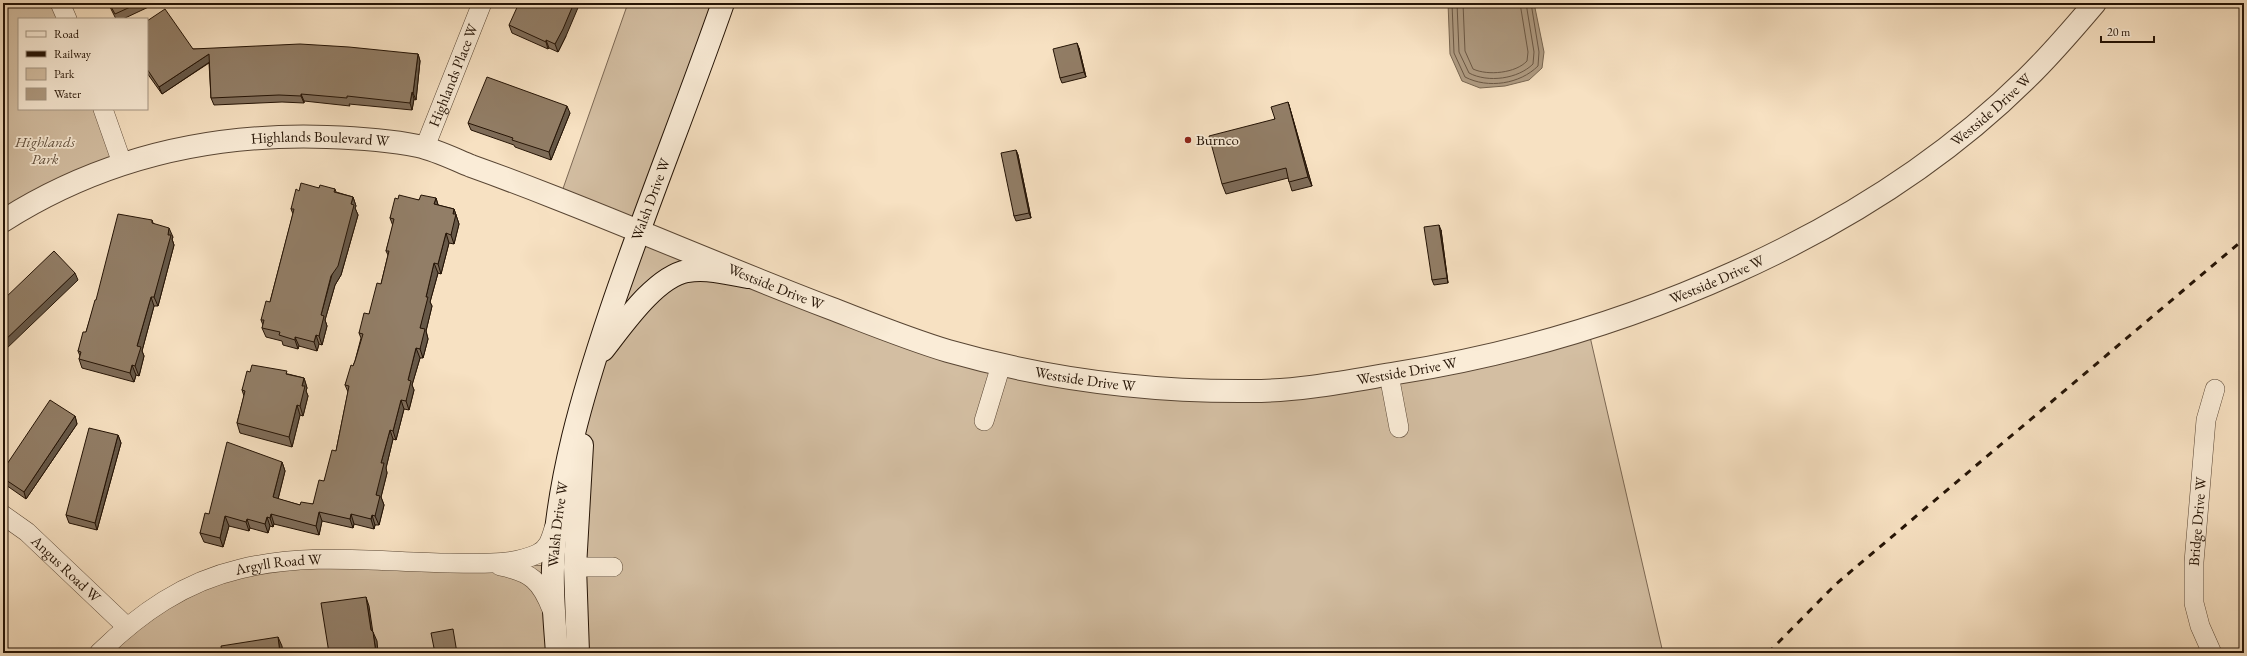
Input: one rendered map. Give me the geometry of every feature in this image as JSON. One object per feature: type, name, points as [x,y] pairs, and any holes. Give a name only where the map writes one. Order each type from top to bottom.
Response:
[{"type":"street","points":[[60,3],[67,18]]},
{"type":"street","name":"Highlands Place W","points":[[425,148],[482,3]]},
{"type":"street","name":"Walsh Drive W","points":[[557,653],[553,569],[560,510],[565,474],[592,364],[638,230],[723,3]]},
{"type":"street","name":"Westside Drive W","points":[[638,230],[748,277],[899,334],[944,350],[1001,365],[1062,378],[1194,390],[1256,391],[1324,385],[1454,364],[1588,328],[1714,281],[1777,251],[1843,217],[1902,180],[1971,128],[2026,80],[2094,3]]},
{"type":"street","points":[[103,110],[122,163]]},
{"type":"street","name":"Highlands Boulevard W","points":[[3,221],[31,203],[122,163],[165,151],[210,143],[267,136],[373,139],[425,148],[638,230]]},
{"type":"street","points":[[592,364],[638,306],[660,285],[686,272],[710,270],[748,277]]},
{"type":"street","points":[[984,421],[1001,365]]},
{"type":"street","points":[[1389,374],[1399,428]]},
{"type":"street","name":"Bridge Drive W","points":[[2212,653],[2200,626],[2194,603],[2194,562],[2206,420],[2215,389]]},
{"type":"street","name":"Walsh Drive W","points":[[578,653],[575,567],[584,398]]},
{"type":"street","points":[[483,563],[525,559],[539,553],[547,547],[560,510]]},
{"type":"street","name":"Angus Road W","points":[[3,515],[27,532],[126,626]]},
{"type":"street","name":"Argyll Road W","points":[[99,653],[126,626],[176,593],[208,578],[270,563],[310,559],[483,563]]},
{"type":"street","points":[[483,563],[514,568],[535,579],[543,588],[556,619]]},
{"type":"street","points":[[575,567],[613,567]]},
{"type":"green space","name":"Highlands Park","points":[[3,3],[60,3],[67,18],[18,18],[18,110],[103,110],[122,163],[3,221]]},
{"type":"green space","points":[[628,3],[723,3],[638,230],[559,200]]},
{"type":"green space","points":[[638,230],[1001,365],[1256,391],[1588,328],[1663,653],[99,653],[126,626],[239,569],[409,562],[562,566],[584,398]]},
{"type":"water","points":[[1448,3],[1534,3],[1544,52],[1542,68],[1529,80],[1505,86],[1480,88],[1462,81],[1450,54]]},
{"type":"building","points":[[109,3],[139,3],[115,14]]},
{"type":"building","points":[[519,3],[574,3],[555,44],[546,40],[546,42],[509,25]]},
{"type":"building","points":[[165,9],[193,49],[300,44],[418,54],[413,93],[412,92],[410,103],[347,96],[347,98],[301,94],[301,96],[279,95],[211,98],[209,54],[159,87],[148,70],[148,20]]},
{"type":"building","points":[[1077,43],[1084,72],[1060,78],[1053,49]]},
{"type":"building","points":[[487,77],[567,106],[549,152],[468,123]]},
{"type":"building","points":[[1288,102],[1308,177],[1289,182],[1286,168],[1222,184],[1209,136],[1275,119],[1271,107]]},
{"type":"building","points":[[1016,150],[1029,213],[1014,216],[1001,153]]},
{"type":"building","points":[[301,183],[319,188],[320,185],[335,189],[334,192],[353,197],[351,204],[354,205],[338,266],[331,276],[321,315],[324,316],[319,336],[316,335],[314,342],[295,337],[295,340],[279,335],[280,332],[262,328],[264,320],[261,320],[266,301],[270,302],[294,209],[291,209],[296,189],[299,191]]},
{"type":"building","points":[[399,195],[419,200],[421,195],[436,198],[434,204],[454,209],[453,214],[456,214],[451,235],[446,233],[438,264],[434,263],[426,297],[428,297],[420,328],[425,329],[420,349],[416,348],[408,380],[411,381],[406,401],[401,400],[393,431],[390,430],[381,463],[384,463],[376,495],[380,496],[375,516],[372,515],[371,519],[351,514],[350,519],[319,512],[316,526],[271,514],[270,518],[267,517],[265,524],[247,519],[246,522],[225,516],[220,538],[200,533],[205,513],[209,514],[227,442],[282,462],[273,497],[300,505],[301,502],[313,504],[319,480],[324,481],[332,450],[336,451],[349,386],[345,385],[351,365],[353,366],[355,361],[363,334],[359,333],[364,313],[369,314],[377,283],[381,284],[389,251],[386,251],[394,219],[390,218],[395,198],[398,199]]},
{"type":"building","points":[[118,214],[152,220],[152,223],[169,228],[168,235],[171,235],[154,297],[151,297],[137,346],[141,347],[135,366],[132,365],[130,373],[79,359],[81,352],[78,351],[83,332],[86,332],[96,300]]},
{"type":"building","points":[[1439,225],[1447,278],[1432,280],[1424,227]]},
{"type":"building","points":[[54,251],[75,273],[3,342],[3,300]]},
{"type":"building","points":[[252,365],[287,371],[286,374],[304,378],[302,386],[305,386],[300,406],[297,405],[289,437],[237,423],[245,391],[242,390],[247,371],[250,372]]},
{"type":"building","points":[[50,400],[75,416],[24,492],[3,478],[3,470]]},
{"type":"building","points":[[89,428],[118,435],[95,523],[66,515]]},
{"type":"building","points":[[366,597],[376,653],[329,653],[321,603]]},
{"type":"building","points":[[453,629],[457,653],[435,653],[431,633]]},
{"type":"building","points":[[278,637],[280,653],[222,653],[221,646]]},
{"type":"railway","points":[[1768,653],[1836,584],[2244,239]]},
{"type":"place","name":"Burnco","points":[[1188,140]]}]
